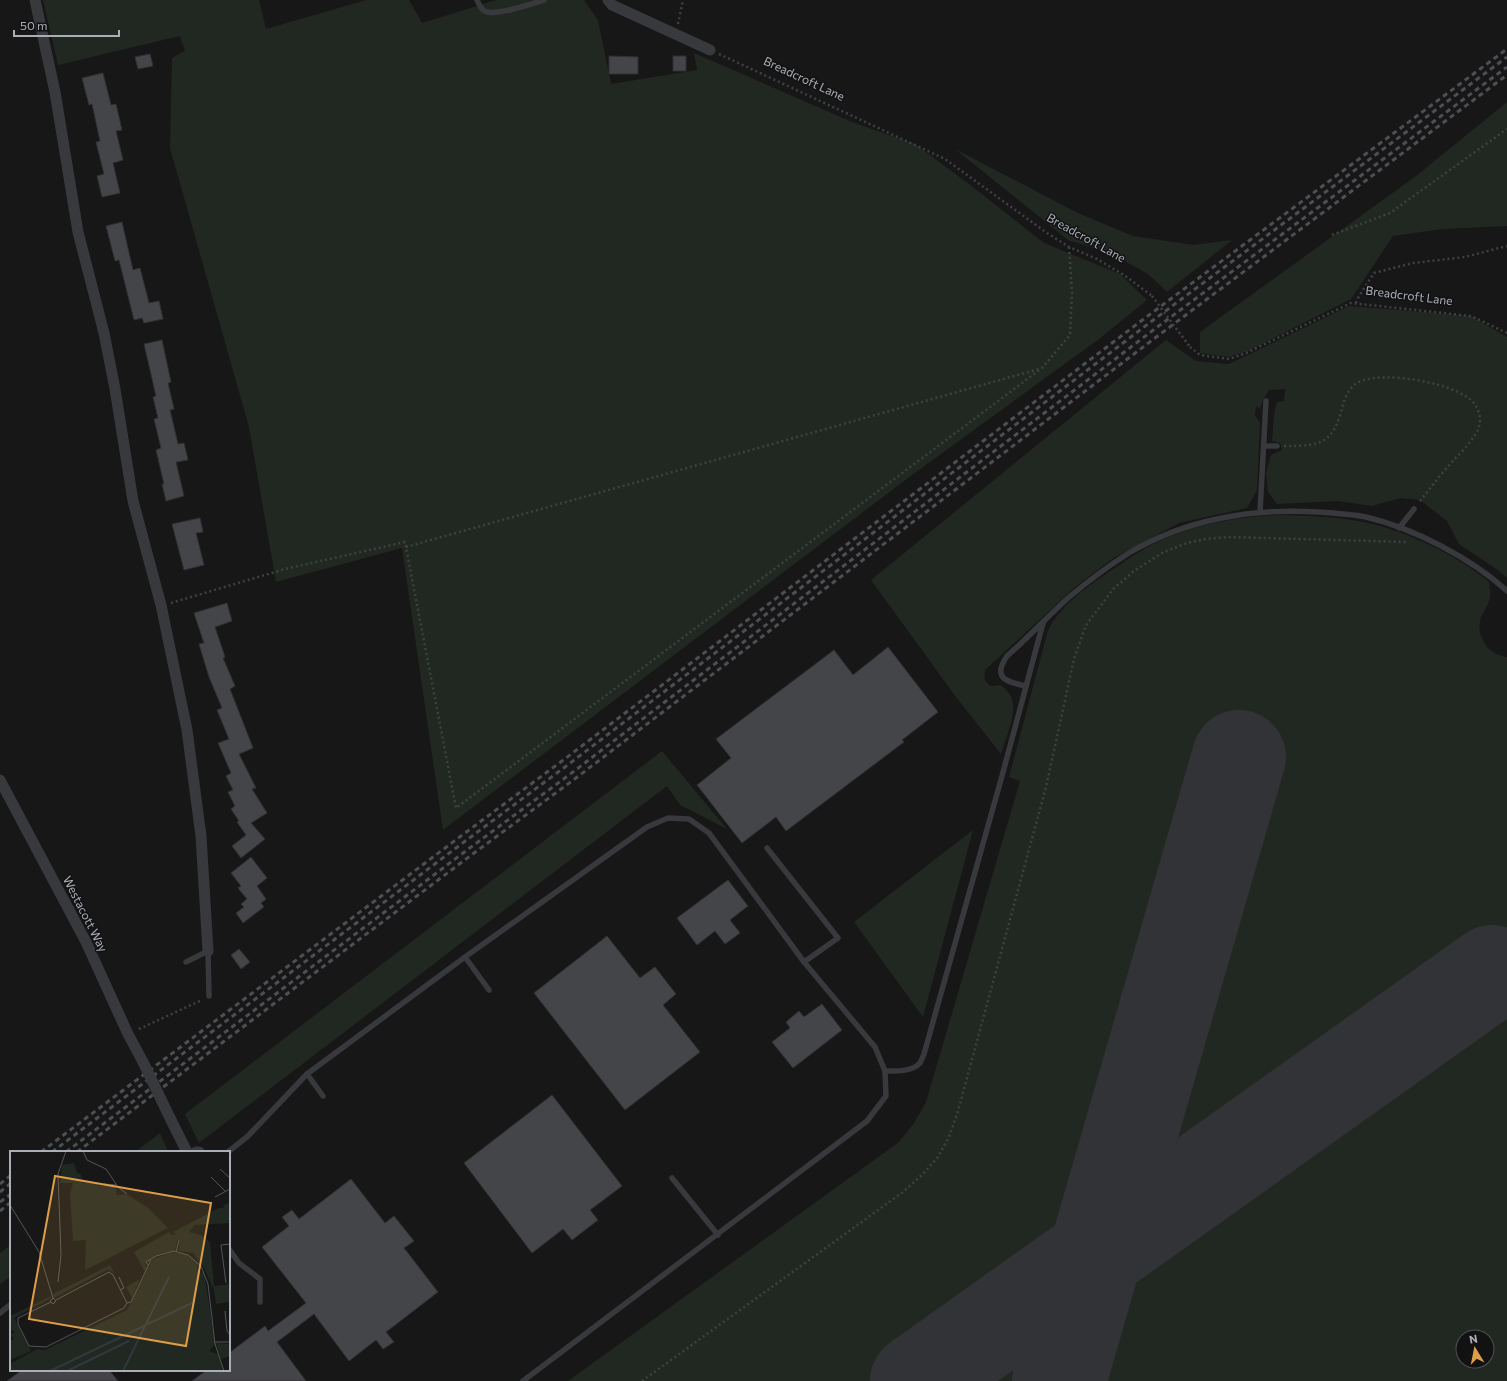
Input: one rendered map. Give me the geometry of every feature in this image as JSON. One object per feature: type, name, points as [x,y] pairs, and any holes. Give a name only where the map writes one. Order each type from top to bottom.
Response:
[{"type":"street","points":[[35,0],[55,92],[78,232],[104,333],[115,389],[133,500],[161,605],[186,730],[200,829],[208,951]]},
{"type":"street","points":[[608,0],[612,5],[710,50]]},
{"type":"street","name":"Westacott Way","points":[[0,780],[86,942],[128,1034],[186,1151]]},
{"type":"lane","points":[[477,0],[482,10],[487,12],[496,12],[544,0]]},
{"type":"lane","points":[[1260,512],[1266,401]]},
{"type":"lane","points":[[1264,446],[1277,446]]},
{"type":"lane","points":[[1399,528],[1414,509]]},
{"type":"lane","points":[[1026,686],[1005,681],[1002,677],[1000,673],[1001,667],[1007,656],[1084,585],[1115,562],[1142,546],[1182,529],[1215,519],[1244,513],[1305,511],[1352,515],[1381,522],[1434,543],[1481,570],[1507,591]]},
{"type":"lane","points":[[885,1071],[911,1068],[919,1064],[924,1054],[1043,623]]},
{"type":"lane","points":[[229,1151],[248,1136],[307,1074],[465,957],[647,827],[668,818],[689,819],[710,833],[804,962],[875,1046],[885,1071],[886,1096],[867,1121],[523,1381]]},
{"type":"lane","points":[[767,848],[838,938],[804,962]]},
{"type":"lane","points":[[186,962],[208,951],[209,996]]},
{"type":"lane","points":[[465,957],[488,990]]},
{"type":"lane","points":[[307,1074],[323,1096]]},
{"type":"lane","points":[[672,1178],[718,1234]]},
{"type":"lane","points":[[230,1250],[239,1263],[260,1279],[260,1302]]},
{"type":"lane","points":[[0,1313],[10,1305]]},
{"type":"path","points":[[676,34],[683,0]]},
{"type":"path","name":"Breadcroft Lane","points":[[710,50],[945,159],[1047,233],[1069,247],[1097,259],[1124,275],[1152,296],[1190,347],[1200,355],[1228,359],[1246,353],[1351,303],[1471,316],[1507,333]]},
{"type":"path","points":[[1332,235],[1390,213],[1507,129]]},
{"type":"path","points":[[1356,303],[1358,296],[1374,273],[1413,263],[1465,257],[1507,246]]},
{"type":"path","points":[[161,605],[184,600],[285,569],[405,542],[456,808],[1042,368],[1070,335],[1072,292],[1069,247]]},
{"type":"path","points":[[406,547],[1042,368]]},
{"type":"path","points":[[1277,446],[1313,445],[1326,439],[1333,433],[1345,399],[1350,390],[1356,384],[1365,379],[1377,377],[1390,378],[1442,385],[1469,399],[1475,404],[1479,412],[1479,428],[1469,444],[1442,473],[1414,509]]},
{"type":"path","points":[[642,1381],[879,1210],[924,1174],[938,1157],[949,1137],[958,1111],[1044,794],[1074,659],[1086,625],[1113,589],[1134,571],[1162,553],[1188,543],[1205,539],[1229,537],[1434,543]]},
{"type":"path","points":[[128,1034],[191,1006],[209,996]]},
{"type":"shaded area","points":[[43,0],[259,0],[266,29],[366,0],[409,0],[422,23],[496,0],[584,0],[598,20],[611,84],[697,70],[694,53],[852,122],[915,144],[1044,243],[1120,274],[1147,300],[1099,339],[912,475],[443,830],[402,548],[276,582],[249,427],[170,148],[172,58],[185,51],[180,36],[58,65]]},
{"type":"shaded area","points":[[1507,102],[1507,226],[1442,229],[1393,236],[1351,299],[1248,351],[1229,357],[1200,353],[1200,332],[1416,176]]},
{"type":"shaded area","points":[[955,149],[1078,213],[1133,236],[1194,245],[1232,240],[1167,292],[1148,274],[1110,253],[1068,240]]},
{"type":"shaded area","points":[[1349,306],[1471,316],[1507,337],[1507,578],[1498,570],[1459,544],[1447,521],[1420,500],[1401,498],[1372,506],[1338,501],[1277,504],[1268,492],[1266,473],[1271,455],[1282,450],[1280,443],[1272,441],[1274,414],[1277,402],[1284,401],[1285,389],[1269,390],[1260,409],[1256,406],[1255,415],[1260,423],[1257,490],[1247,508],[1179,523],[1112,559],[1074,588],[985,670],[985,678],[987,683],[991,686],[1001,685],[1009,693],[1012,699],[1012,719],[1001,754],[956,697],[871,580],[1166,340],[1196,361],[1229,364]]},
{"type":"shaded area","points":[[1278,515],[1331,517],[1379,526],[1413,537],[1446,553],[1477,572],[1489,582],[1490,599],[1480,621],[1480,634],[1482,640],[1490,649],[1501,656],[1507,657],[1507,1381],[568,1381],[899,1142],[914,1123],[926,1102],[1020,781],[1009,777],[1047,634],[1051,625],[1062,610],[1076,596],[1100,578],[1146,548],[1161,540],[1193,528],[1244,518]]},
{"type":"shaded area","points":[[662,751],[727,829],[680,805],[667,786],[199,1143],[185,1114]]},
{"type":"shaded area","points":[[973,830],[923,1017],[854,922]]},
{"type":"shaded area","points":[[160,1133],[168,1151],[136,1151]]},
{"type":"shaded area","points":[[10,1246],[10,1277],[0,1284],[0,1253]]},
{"type":"building","points":[[150,54],[153,66],[138,69],[135,57]]},
{"type":"building","points":[[609,56],[638,57],[638,74],[609,74]]},
{"type":"building","points":[[673,56],[686,56],[686,71],[673,71]]},
{"type":"building","points":[[103,73],[111,105],[116,104],[122,130],[116,131],[123,160],[113,163],[120,193],[102,197],[97,176],[104,174],[96,142],[100,141],[92,104],[89,105],[82,78]]},
{"type":"building","points":[[122,222],[133,270],[140,268],[149,303],[159,301],[163,319],[144,323],[142,318],[134,320],[119,260],[115,261],[106,226]]},
{"type":"building","points":[[162,340],[171,382],[168,383],[174,409],[170,410],[178,444],[184,443],[188,460],[176,462],[184,496],[166,501],[162,484],[164,484],[156,450],[161,448],[154,419],[158,418],[153,397],[156,396],[144,344]]},
{"type":"building","points":[[200,518],[203,532],[196,533],[204,565],[184,570],[172,524]]},
{"type":"building","points":[[227,603],[232,621],[215,627],[225,657],[223,658],[235,686],[230,689],[253,748],[239,754],[256,788],[252,789],[267,813],[251,823],[265,839],[241,858],[232,846],[246,835],[237,822],[239,821],[231,809],[235,806],[228,792],[233,790],[226,776],[231,773],[218,743],[229,739],[217,710],[222,708],[209,677],[199,644],[204,643],[194,613]]},
{"type":"building","points":[[888,647],[938,712],[902,740],[904,742],[786,831],[776,817],[742,843],[697,785],[731,758],[716,739],[834,650],[853,675]]},
{"type":"building","points":[[251,857],[267,878],[257,886],[266,899],[261,903],[264,907],[243,923],[236,913],[244,907],[241,904],[247,899],[238,888],[241,886],[231,873]]},
{"type":"building","points":[[728,880],[748,906],[730,920],[740,933],[725,944],[715,931],[697,945],[677,918]]},
{"type":"building","points":[[607,936],[640,978],[655,967],[676,994],[663,1005],[700,1052],[625,1110],[534,993]]},
{"type":"building","points":[[239,949],[250,962],[241,969],[231,955]]},
{"type":"building","points":[[822,1004],[842,1030],[793,1068],[772,1042],[790,1028],[786,1022],[799,1011],[804,1017]]},
{"type":"building","points":[[552,1095],[622,1186],[590,1210],[598,1220],[572,1240],[563,1229],[532,1253],[464,1163]]},
{"type":"building","points":[[351,1179],[385,1223],[394,1216],[414,1241],[404,1248],[438,1292],[386,1332],[394,1342],[383,1349],[376,1340],[349,1361],[314,1314],[277,1342],[306,1381],[192,1381],[206,1371],[230,1371],[230,1352],[265,1326],[268,1331],[306,1303],[262,1247],[289,1226],[282,1217],[292,1210],[299,1219]]},
{"type":"building","points":[[21,1371],[110,1371],[118,1381],[7,1381]]},
{"type":"runway","points":[[1059,1381],[1239,757]]},
{"type":"runway","points":[[917,1381],[1492,972]]},
{"type":"railway","points":[[42,1151],[562,761],[1145,318],[1507,49]]},
{"type":"railway","points":[[53,1151],[565,767],[1148,324],[1507,57]]},
{"type":"railway","points":[[67,1151],[569,775],[1152,331],[1507,67]]},
{"type":"railway","points":[[78,1151],[572,781],[1155,338],[1507,75]]},
{"type":"railway","points":[[0,1184],[10,1176]]},
{"type":"railway","points":[[0,1192],[10,1184]]},
{"type":"railway","points":[[0,1202],[10,1195]]},
{"type":"railway","points":[[0,1211],[10,1203]]}]
